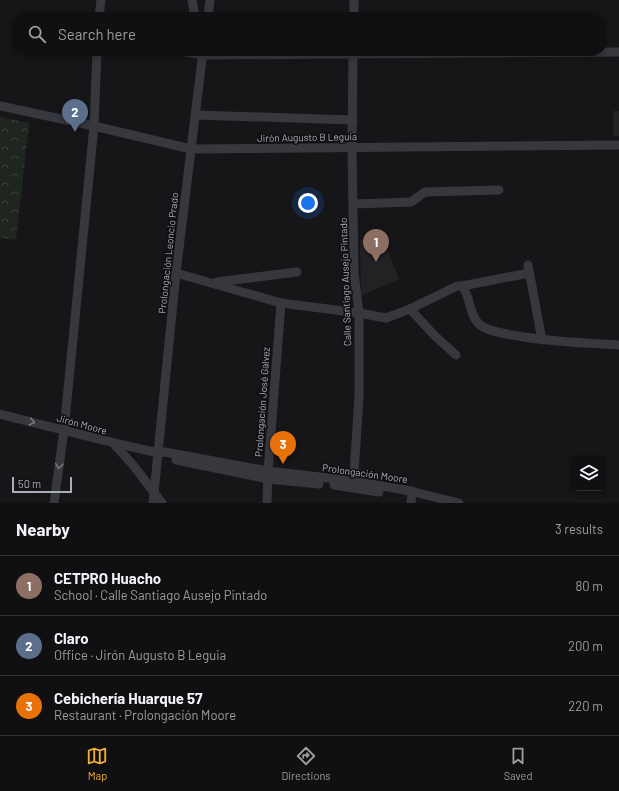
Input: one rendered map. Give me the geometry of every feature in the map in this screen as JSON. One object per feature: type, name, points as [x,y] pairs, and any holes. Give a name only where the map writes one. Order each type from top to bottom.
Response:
[{"type":"street","points":[[99,12],[100,0]]},
{"type":"street","points":[[192,0],[194,12]]},
{"type":"street","points":[[209,12],[210,0]]},
{"type":"street","points":[[214,12],[215,0]]},
{"type":"street","points":[[354,0],[354,12]]},
{"type":"street","points":[[607,52],[619,52]]},
{"type":"street","points":[[54,503],[64,430],[94,126],[97,56]]},
{"type":"street","name":"Prolongación Leoncio Prado","points":[[153,503],[176,273],[202,56]]},
{"type":"street","name":"Calle Santiago Ausejo Pintado","points":[[353,56],[352,147],[354,273],[359,313],[359,397],[354,485]]},
{"type":"street","name":"Jirón Augusto B Leguia","points":[[0,106],[191,149],[619,145]]},
{"type":"street","points":[[195,115],[353,120]]},
{"type":"street","points":[[354,204],[411,202],[424,192],[499,190]]},
{"type":"street","points":[[176,273],[281,303],[386,318],[410,309],[457,286],[529,269],[542,340]]},
{"type":"street","points":[[213,283],[297,272]]},
{"type":"street","points":[[462,286],[466,290],[475,319],[480,325],[500,333],[542,340],[619,345]]},
{"type":"street","name":"Prolongación José Galvez","points":[[267,503],[281,303]]},
{"type":"street","points":[[410,309],[435,336],[456,355]]},
{"type":"street","name":"Jirón Moore","points":[[0,414],[114,444],[159,453],[165,452],[268,475]]},
{"type":"street","points":[[114,444],[133,465],[162,503]]},
{"type":"street","name":"Prolongación Moore","points":[[268,475],[354,485],[436,503]]},
{"type":"street","name":"Prolongación Moore","points":[[411,497],[459,503]]},
{"type":"shaded area","points":[[613,111],[619,111],[619,136],[613,136]]},
{"type":"shaded area","points":[[373,235],[376,245],[385,243],[399,279],[361,296],[360,240]]},
{"type":"green space","points":[[0,117],[29,123],[16,240],[0,238]]},
{"type":"place","name":"Claro","points":[[75,132]]},
{"type":"place","name":"CETPRO Huacho","points":[[376,262]]},
{"type":"place","name":"Cebichería Huarque 57","points":[[283,464]]}]
